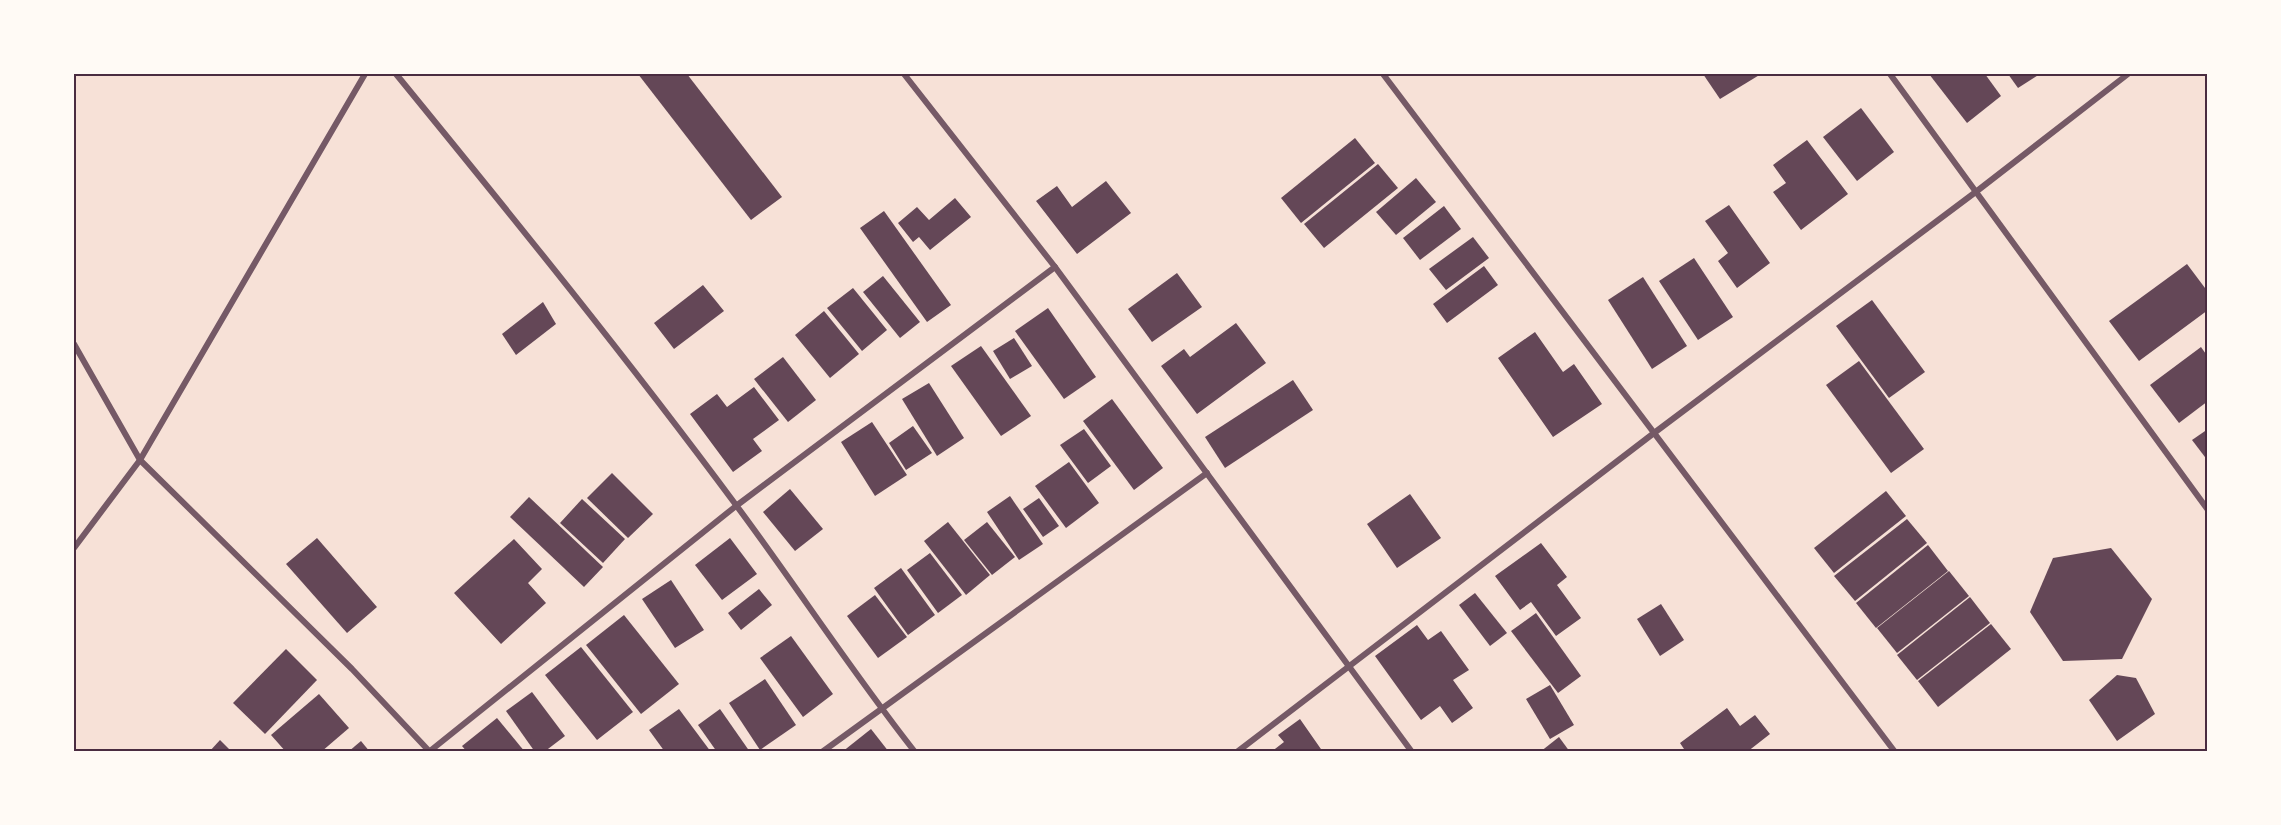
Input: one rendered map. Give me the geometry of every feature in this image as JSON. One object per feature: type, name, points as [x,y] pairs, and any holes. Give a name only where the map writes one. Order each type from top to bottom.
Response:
[{"type":"street","points":[[74,548],[140,460],[365,74]]},
{"type":"street","points":[[396,74],[558,273],[736,506],[915,752]]},
{"type":"street","points":[[904,74],[1054,267],[1412,752]]},
{"type":"street","points":[[1383,74],[1895,752]]},
{"type":"street","points":[[1890,74],[2208,510]]},
{"type":"street","points":[[1237,752],[2128,74]]},
{"type":"street","points":[[74,344],[140,460],[352,669],[430,751],[736,506],[1054,267]]},
{"type":"street","points":[[822,752],[1207,473]]},
{"type":"building","points":[[638,74],[687,74],[782,197],[751,220]]},
{"type":"building","points":[[1703,74],[1761,74],[1720,99]]},
{"type":"building","points":[[1929,74],[1985,74],[2001,96],[1967,123]]},
{"type":"building","points":[[2008,74],[2040,74],[2018,88]]},
{"type":"building","points":[[1861,108],[1894,152],[1857,181],[1823,137]]},
{"type":"building","points":[[1355,138],[1375,163],[1301,223],[1281,198]]},
{"type":"building","points":[[1807,140],[1848,194],[1801,230],[1773,192],[1786,183],[1773,165]]},
{"type":"building","points":[[1378,164],[1398,188],[1324,248],[1304,224]]},
{"type":"building","points":[[1416,178],[1436,202],[1396,235],[1376,212]]},
{"type":"building","points":[[1106,181],[1131,213],[1077,254],[1036,201],[1057,186],[1072,207]]},
{"type":"building","points":[[955,198],[971,217],[930,250],[919,237],[913,242],[898,223],[917,207],[929,220]]},
{"type":"building","points":[[1729,205],[1770,263],[1737,288],[1718,261],[1728,253],[1705,221]]},
{"type":"building","points":[[1444,206],[1461,229],[1420,260],[1403,238]]},
{"type":"building","points":[[884,211],[951,305],[927,322],[860,228]]},
{"type":"building","points":[[1473,237],[1489,258],[1446,290],[1429,269]]},
{"type":"building","points":[[1694,258],[1733,317],[1698,340],[1659,281]]},
{"type":"building","points":[[2187,264],[2208,292],[2208,310],[2139,361],[2109,321]]},
{"type":"building","points":[[1484,266],[1498,285],[1447,323],[1433,304]]},
{"type":"building","points":[[1177,273],[1202,307],[1152,342],[1128,309]]},
{"type":"building","points":[[883,276],[920,322],[900,338],[863,292]]},
{"type":"building","points":[[1643,277],[1687,346],[1652,369],[1608,300]]},
{"type":"building","points":[[703,285],[724,311],[674,349],[654,323]]},
{"type":"building","points":[[853,288],[887,330],[862,351],[827,308]]},
{"type":"building","points":[[1872,300],[1925,372],[1889,398],[1836,326]]},
{"type":"building","points":[[543,302],[556,324],[516,355],[502,334]]},
{"type":"building","points":[[1048,308],[1096,377],[1064,399],[1015,331]]},
{"type":"building","points":[[824,311],[859,354],[830,378],[795,335]]},
{"type":"building","points":[[1236,323],[1266,363],[1197,414],[1161,366],[1184,349],[1190,357]]},
{"type":"building","points":[[1535,332],[1563,372],[1574,364],[1602,404],[1553,437],[1498,358]]},
{"type":"building","points":[[1014,338],[1032,366],[1010,379],[993,351]]},
{"type":"building","points":[[981,346],[1031,416],[1001,436],[951,366]]},
{"type":"building","points":[[2201,347],[2208,357],[2208,401],[2179,423],[2150,385]]},
{"type":"building","points":[[783,357],[816,400],[788,422],[754,379]]},
{"type":"building","points":[[1859,361],[1924,449],[1891,473],[1826,385]]},
{"type":"building","points":[[1293,380],[1313,410],[1225,468],[1205,437]]},
{"type":"building","points":[[929,383],[964,438],[937,456],[902,399]]},
{"type":"building","points":[[754,387],[779,420],[753,439],[762,451],[733,472],[690,414],[717,394],[727,407]]},
{"type":"building","points":[[1112,399],[1163,468],[1134,490],[1083,421]]},
{"type":"building","points":[[872,422],[907,475],[875,496],[841,442]]},
{"type":"building","points":[[913,426],[932,453],[906,470],[889,443]]},
{"type":"building","points":[[1084,429],[1111,466],[1088,483],[1060,445]]},
{"type":"building","points":[[2208,429],[2208,461],[2192,440]]},
{"type":"building","points":[[1069,462],[1099,503],[1066,528],[1035,486]]},
{"type":"building","points":[[612,473],[653,514],[628,538],[587,498]]},
{"type":"building","points":[[790,489],[823,529],[795,551],[763,512]]},
{"type":"building","points":[[1886,491],[1906,516],[1834,573],[1814,548]]},
{"type":"building","points":[[1410,494],[1441,538],[1397,568],[1367,524]]},
{"type":"building","points":[[1010,496],[1043,544],[1019,560],[987,512]]},
{"type":"building","points":[[529,497],[603,567],[584,587],[510,517]]},
{"type":"building","points":[[1039,498],[1059,526],[1043,537],[1023,509]]},
{"type":"building","points":[[582,499],[625,539],[603,563],[560,523]]},
{"type":"building","points":[[1907,519],[1927,543],[1855,601],[1834,576]]},
{"type":"building","points":[[948,522],[990,575],[966,595],[924,541]]},
{"type":"building","points":[[987,522],[1015,557],[992,575],[964,540]]},
{"type":"building","points":[[317,538],[377,607],[347,633],[286,564]]},
{"type":"building","points":[[730,538],[757,574],[722,600],[695,565]]},
{"type":"building","points":[[514,539],[542,569],[528,583],[546,603],[501,644],[454,593]]},
{"type":"building","points":[[1541,543],[1567,577],[1557,585],[1581,618],[1556,636],[1531,602],[1520,610],[1495,576]]},
{"type":"building","points":[[1928,545],[1948,571],[1876,628],[1856,603]]},
{"type":"building","points":[[2111,548],[2152,599],[2122,659],[2063,661],[2030,612],[2053,558]]},
{"type":"building","points":[[930,553],[962,595],[938,613],[907,570]]},
{"type":"building","points":[[901,568],[935,615],[908,635],[874,588]]},
{"type":"building","points":[[1949,571],[1969,596],[1897,653],[1877,628]]},
{"type":"building","points":[[671,580],[704,630],[675,648],[642,599]]},
{"type":"building","points":[[759,589],[772,605],[741,630],[728,613]]},
{"type":"building","points":[[1475,593],[1507,633],[1490,646],[1459,605]]},
{"type":"building","points":[[875,595],[907,637],[878,658],[847,616]]},
{"type":"building","points":[[1970,597],[1990,623],[1917,680],[1897,655]]},
{"type":"building","points":[[1661,604],[1684,640],[1660,656],[1637,619]]},
{"type":"building","points":[[1536,613],[1581,676],[1558,693],[1511,631]]},
{"type":"building","points":[[624,615],[679,684],[641,714],[586,645]]},
{"type":"building","points":[[1991,624],[2011,649],[1938,707],[1918,681]]},
{"type":"building","points":[[1417,625],[1428,640],[1441,631],[1469,670],[1453,680],[1473,708],[1452,723],[1440,706],[1421,720],[1375,656]]},
{"type":"building","points":[[791,636],[833,694],[803,717],[760,658]]},
{"type":"building","points":[[581,647],[633,712],[597,740],[545,675]]},
{"type":"building","points":[[286,649],[317,680],[265,734],[233,703]]},
{"type":"building","points":[[2117,675],[2136,678],[2155,714],[2117,741],[2089,700]]},
{"type":"building","points":[[765,679],[796,725],[760,750],[729,703]]},
{"type":"building","points":[[1550,685],[1574,725],[1550,739],[1526,699]]},
{"type":"building","points":[[532,692],[565,736],[544,752],[535,752],[506,711]]},
{"type":"building","points":[[319,694],[349,728],[321,752],[286,752],[271,735]]},
{"type":"building","points":[[1727,708],[1740,726],[1755,715],[1770,734],[1747,752],[1686,752],[1680,743]]},
{"type":"building","points":[[679,709],[711,752],[665,752],[649,730]]},
{"type":"building","points":[[720,709],[750,752],[717,752],[698,725]]},
{"type":"building","points":[[497,718],[525,752],[467,752],[462,746]]},
{"type":"building","points":[[1300,719],[1323,752],[1271,752],[1284,742],[1278,735]]},
{"type":"building","points":[[871,729],[889,752],[842,752]]},
{"type":"building","points":[[1559,737],[1570,752],[1540,752]]},
{"type":"building","points":[[220,740],[232,752],[209,752]]},
{"type":"building","points":[[361,741],[370,752],[348,752]]}]
